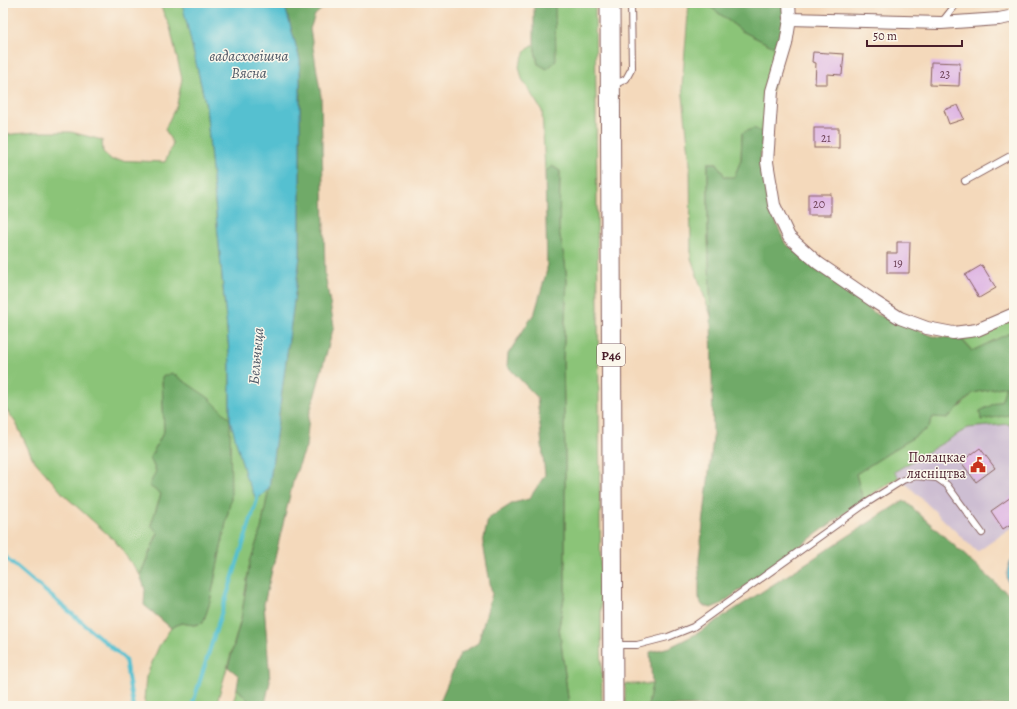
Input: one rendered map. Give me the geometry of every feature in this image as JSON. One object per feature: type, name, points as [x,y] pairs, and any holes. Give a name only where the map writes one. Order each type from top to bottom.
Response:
[{"type":"main road","name":"Р46","points":[[610,3],[613,706]]},
{"type":"street","points":[[789,3],[790,19],[786,44],[772,91],[767,162],[774,205],[789,237],[818,263],[875,302],[900,318],[927,328],[953,333],[977,330],[1014,314]]},
{"type":"street","points":[[790,19],[942,23],[999,19],[1014,16]]},
{"type":"lane","points":[[611,87],[626,78],[632,68],[631,3]]},
{"type":"lane","points":[[942,23],[957,3]]},
{"type":"lane","points":[[965,181],[1014,154]]},
{"type":"lane","points":[[612,645],[637,644],[668,637],[693,627],[865,504],[903,480],[916,476],[937,478],[947,485],[982,533]]},
{"type":"shaded area","points":[[1009,424],[1014,431],[1014,526],[977,552],[894,472],[968,428]]},
{"type":"green space","points":[[159,3],[182,3],[206,106],[230,362],[230,419],[256,500],[269,488],[261,529],[250,562],[241,619],[216,706],[146,706],[144,700],[146,677],[159,646],[171,628],[181,623],[194,625],[203,623],[210,602],[231,498],[162,377],[164,431],[150,458],[156,471],[161,494],[151,525],[158,532],[140,575],[115,541],[64,495],[33,459],[16,423],[3,405],[3,135],[36,132],[71,132],[102,140],[103,152],[112,160],[165,162],[173,144],[165,129],[177,104],[182,79],[170,27]]},
{"type":"green space","points":[[284,3],[337,3],[325,6],[315,15],[310,29],[321,96],[325,274],[334,326],[309,416],[306,447],[294,478],[264,604],[270,681],[265,704],[253,706],[237,688],[239,676],[228,667],[241,619],[250,562],[261,529],[269,488],[300,256],[300,60]]},
{"type":"green space","points":[[534,3],[556,3],[556,61],[547,69],[538,64],[534,45]]},
{"type":"green space","points":[[556,3],[595,3],[602,706],[569,706],[559,627],[565,592],[563,359],[567,281],[559,231],[560,171],[552,166],[545,172],[542,111],[522,79],[519,66],[525,51],[534,45],[538,64]]},
{"type":"green space","points":[[689,3],[708,3],[708,5],[742,31],[780,50],[763,133],[742,133],[741,160],[734,178],[725,177],[717,163],[708,163],[708,235],[711,316],[691,258],[690,163],[682,86]]},
{"type":"green space","points":[[708,3],[785,3],[786,19],[780,50],[742,31],[708,5]]},
{"type":"green space","points":[[754,128],[763,133],[760,163],[769,205],[785,243],[876,314],[933,336],[961,339],[972,351],[1014,331],[1014,414],[981,420],[980,411],[1002,400],[1006,386],[973,393],[948,418],[933,417],[928,428],[856,474],[863,500],[721,604],[711,608],[702,605],[699,598],[699,559],[713,438],[708,235],[708,163],[717,163],[725,177],[734,177],[741,160],[742,133]]},
{"type":"green space","points":[[552,166],[560,171],[559,231],[567,281],[563,359],[565,592],[559,627],[569,706],[438,706],[460,654],[478,643],[492,594],[483,543],[488,519],[513,503],[529,499],[545,475],[537,397],[507,366],[508,354],[535,312],[547,270],[545,172]]},
{"type":"green space","points":[[1014,318],[1014,331],[972,351],[962,339],[978,334]]},
{"type":"green space","points":[[172,373],[209,398],[230,419],[231,498],[210,602],[203,623],[194,625],[181,623],[171,628],[144,605],[145,589],[140,575],[158,533],[151,525],[161,494],[149,486],[156,471],[150,458],[164,431],[162,377]]},
{"type":"green space","points":[[1006,386],[1002,400],[980,411],[981,419],[1014,414],[1014,431],[1009,424],[968,428],[894,472],[899,477],[863,500],[856,474],[928,428],[933,417],[960,407],[973,393]]},
{"type":"green space","points":[[904,500],[1002,589],[1014,597],[1014,706],[648,706],[652,684],[650,652],[670,647],[698,633]]},
{"type":"green space","points":[[625,684],[652,684],[648,706],[625,706]]},
{"type":"green space","points":[[237,688],[253,706],[232,706]]},
{"type":"green space","points":[[265,704],[266,706],[253,706]]},
{"type":"water","name":"вадасховішча Вясна","points":[[182,3],[284,3],[300,60],[300,256],[269,488],[257,500],[246,478],[230,419],[230,362],[206,106]]},
{"type":"water","points":[[1014,558],[1014,591],[1009,584],[1007,574],[1009,565]]},
{"type":"building","points":[[813,52],[844,54],[842,75],[827,74],[827,84],[815,84],[816,63],[812,62]]},
{"type":"building","points":[[931,62],[960,63],[959,86],[930,85]]},
{"type":"building","points":[[958,105],[964,119],[949,124],[944,110]]},
{"type":"building","points":[[814,128],[839,128],[839,148],[814,148]]},
{"type":"building","points":[[808,194],[831,194],[831,215],[808,215]]},
{"type":"building","points":[[897,242],[910,242],[909,273],[887,273],[887,253],[897,253]]},
{"type":"building","points":[[982,265],[996,288],[979,298],[965,275]]},
{"type":"building","name":"Полацкае лясніцтва","points":[[980,448],[995,468],[976,482],[961,462]]},
{"type":"building","points":[[1014,495],[1014,522],[1003,529],[991,511]]},
{"type":"waterway","name":"Бельчыца","points":[[192,706],[257,500],[257,494]]},
{"type":"waterway","points":[[3,555],[125,659],[133,706]]},
{"type":"place","name":"Полацкае лясніцтва","points":[[978,465]]}]
